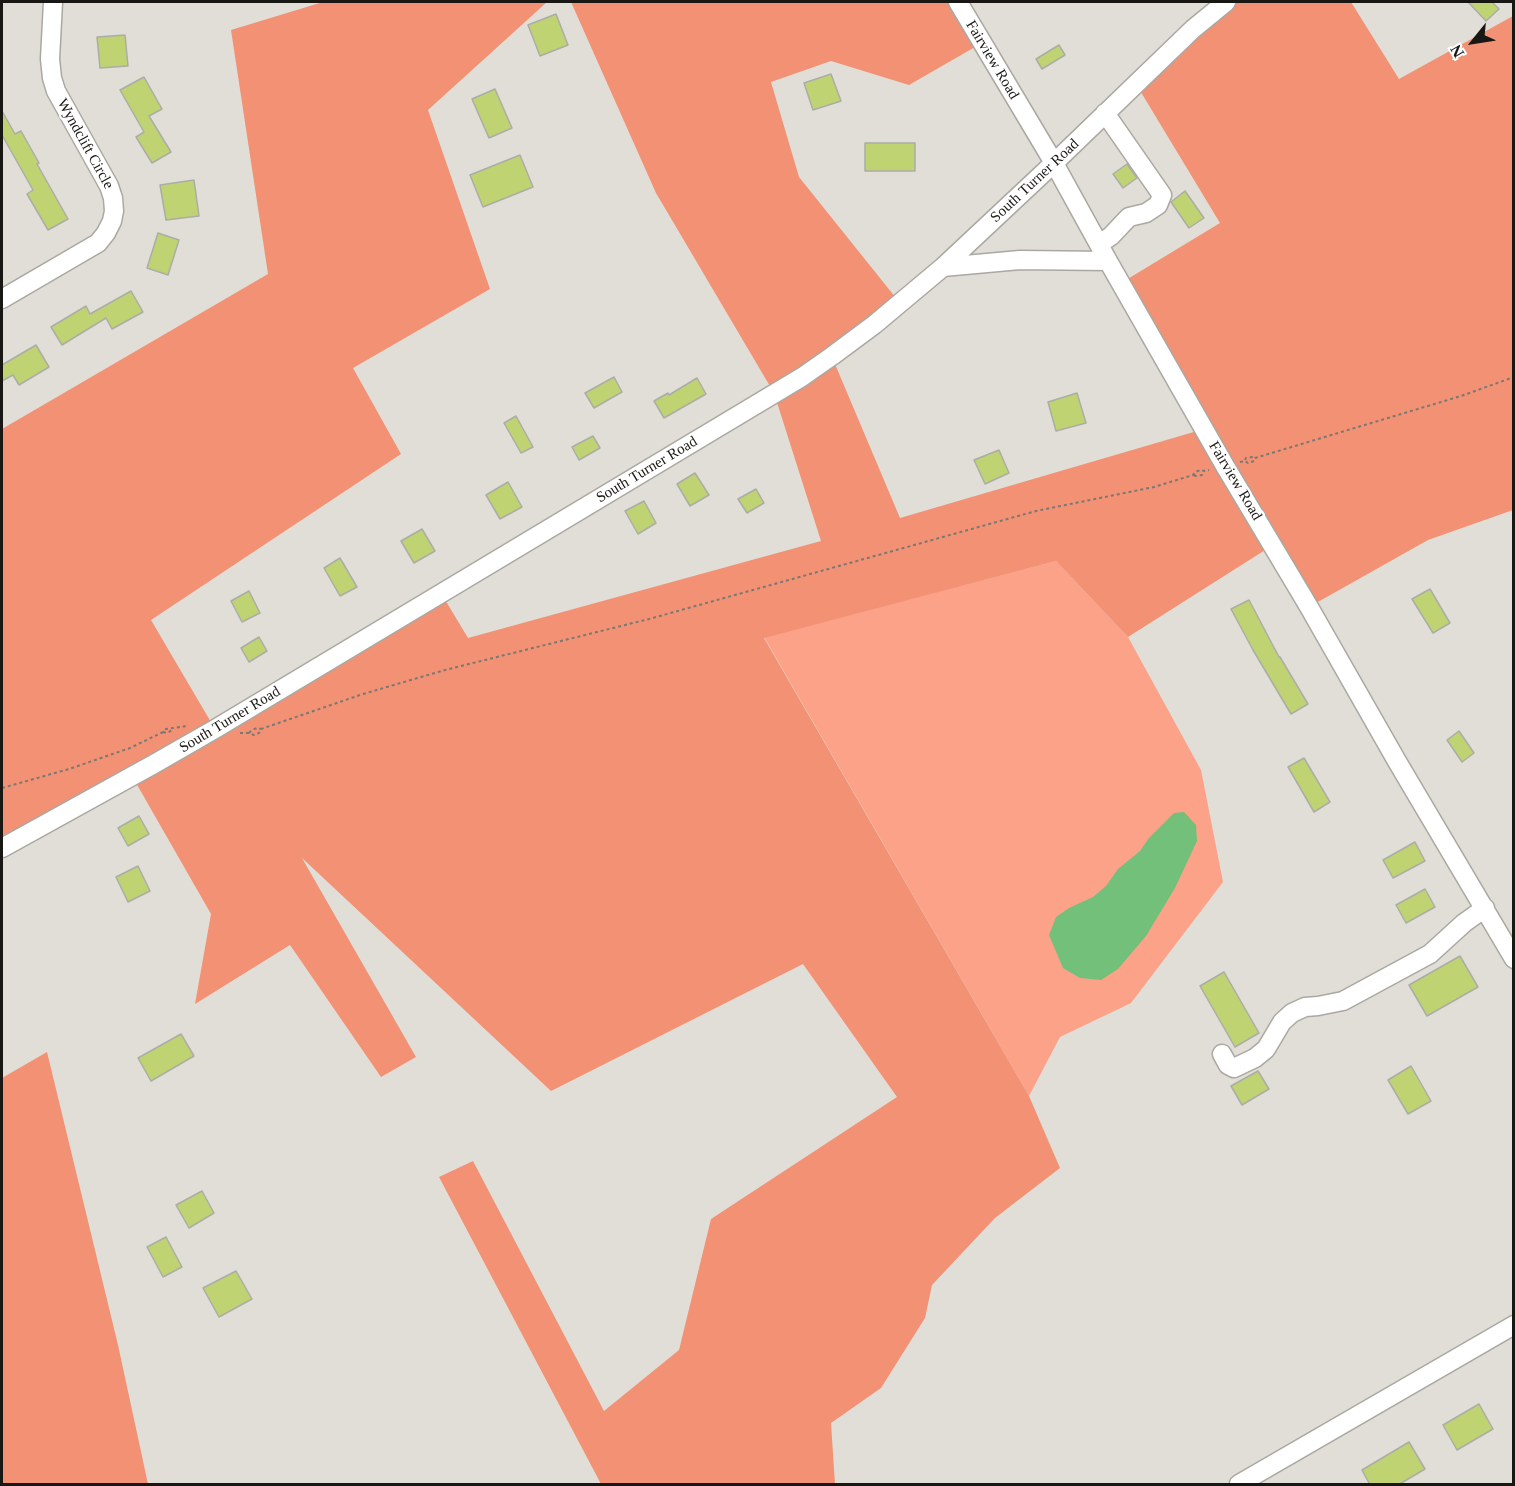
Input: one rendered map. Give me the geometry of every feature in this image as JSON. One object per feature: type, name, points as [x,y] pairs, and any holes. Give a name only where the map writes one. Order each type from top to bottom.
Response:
[{"type":"street","name":"Wyndclift Circle","points":[[2,299],[98,243],[106,233],[114,211],[109,186],[56,91],[52,78],[50,59],[53,2]]},
{"type":"street","name":"Fairview Road","points":[[958,2],[1054,163],[1225,466],[1514,959]]},
{"type":"street","name":"South Turner Road","points":[[2,848],[215,729],[801,377],[832,356],[875,324],[943,267],[1193,29],[1226,2]]},
{"type":"street","points":[[1099,244],[1111,237],[1130,217],[1146,213],[1158,205],[1162,195],[1105,113]]},
{"type":"street","points":[[943,267],[1020,260],[1108,261]]},
{"type":"street","points":[[1222,1054],[1228,1065],[1234,1068],[1256,1058],[1266,1049],[1282,1022],[1292,1013],[1305,1007],[1343,1001],[1431,954],[1464,923],[1485,908]]},
{"type":"street","points":[[1239,1485],[1514,1325]]},
{"type":"path","points":[[1255,458],[1461,396],[1514,377]]},
{"type":"path","points":[[261,729],[363,694],[446,670],[649,619],[1036,511],[1154,487],[1193,475]]},
{"type":"path","points":[[2,788],[69,769],[130,748],[163,732]]},
{"type":"shaded area","points":[[323,2],[547,2],[428,110],[490,289],[353,368],[401,454],[151,620],[215,729],[441,593],[468,638],[821,541],[774,393],[656,193],[571,2],[958,2],[982,43],[909,85],[831,61],[771,82],[799,177],[900,303],[832,357],[900,518],[1204,429],[1121,283],[1220,223],[1136,84],[1226,2],[1351,2],[1399,79],[1513,16],[1513,510],[1428,540],[1309,607],[1273,545],[1128,637],[1056,561],[764,638],[1029,1096],[1060,1168],[995,1218],[932,1285],[925,1318],[881,1388],[831,1423],[835,1484],[601,1484],[439,1177],[473,1161],[604,1411],[679,1350],[711,1219],[897,1097],[803,964],[551,1091],[302,858],[416,1057],[381,1077],[290,945],[195,1004],[211,914],[132,776],[2,848],[2,429],[268,274],[231,30]]},
{"type":"shaded area","points":[[1056,561],[1128,637],[1201,770],[1223,882],[1131,1003],[1060,1037],[1029,1096],[764,637]]},
{"type":"shaded area","points":[[1184,812],[1196,825],[1197,841],[1175,888],[1146,936],[1118,969],[1101,980],[1080,978],[1063,968],[1049,935],[1056,917],[1093,897],[1106,886],[1118,869],[1140,851],[1149,838],[1174,813]]},
{"type":"shaded area","points":[[47,1052],[118,1345],[148,1484],[2,1484],[2,1078]]},
{"type":"building","points":[[1468,2],[1492,2],[1499,9],[1486,21]]},
{"type":"building","points":[[556,14],[568,45],[540,56],[528,25]]},
{"type":"building","points":[[125,35],[128,66],[100,68],[97,37]]},
{"type":"building","points":[[1059,45],[1065,55],[1042,69],[1036,59]]},
{"type":"building","points":[[831,74],[841,101],[813,110],[804,83]]},
{"type":"building","points":[[144,77],[162,109],[149,116],[171,152],[152,163],[136,137],[144,132],[120,90]]},
{"type":"building","points":[[495,89],[512,128],[489,138],[472,99]]},
{"type":"building","points":[[2,111],[15,134],[21,131],[68,219],[48,230],[27,194],[33,190],[2,135]]},
{"type":"building","points":[[865,143],[915,143],[915,171],[865,171]]},
{"type":"building","points":[[520,155],[533,187],[483,207],[470,175]]},
{"type":"building","points":[[1127,164],[1137,178],[1123,188],[1113,174]]},
{"type":"building","points":[[194,180],[199,216],[166,220],[160,185]]},
{"type":"building","points":[[1185,191],[1204,218],[1189,228],[1171,202]]},
{"type":"building","points":[[158,233],[179,240],[168,275],[147,268]]},
{"type":"building","points":[[131,291],[143,312],[112,329],[106,318],[62,345],[51,327],[86,306],[90,314]]},
{"type":"building","points":[[36,345],[49,367],[19,385],[13,375],[2,381],[2,365]]},
{"type":"building","points":[[614,377],[622,392],[594,408],[585,393]]},
{"type":"building","points":[[697,378],[706,394],[664,418],[654,401]]},
{"type":"building","points":[[1077,393],[1086,423],[1056,431],[1048,402]]},
{"type":"building","points":[[516,416],[533,447],[521,453],[504,423]]},
{"type":"building","points":[[593,436],[600,448],[579,460],[572,447]]},
{"type":"building","points":[[999,450],[1009,473],[985,484],[974,460]]},
{"type":"building","points":[[695,473],[709,495],[690,506],[677,484]]},
{"type":"building","points":[[508,482],[522,507],[500,519],[486,495]]},
{"type":"building","points":[[756,489],[764,503],[747,513],[738,499]]},
{"type":"building","points":[[644,501],[656,523],[638,534],[625,511]]},
{"type":"building","points":[[422,529],[435,551],[414,563],[401,541]]},
{"type":"building","points":[[340,558],[357,587],[340,596],[324,568]]},
{"type":"building","points":[[1430,589],[1450,623],[1433,633],[1412,599]]},
{"type":"building","points":[[249,591],[260,613],[242,622],[231,601]]},
{"type":"building","points":[[1249,600],[1279,657],[1308,704],[1291,714],[1231,609]]},
{"type":"building","points":[[259,637],[267,651],[249,662],[241,648]]},
{"type":"building","points":[[1459,731],[1474,753],[1462,762],[1447,740]]},
{"type":"building","points":[[1304,758],[1330,802],[1314,812],[1288,767]]},
{"type":"building","points":[[139,816],[149,834],[128,846],[118,828]]},
{"type":"building","points":[[1415,842],[1425,861],[1393,878],[1383,860]]},
{"type":"building","points":[[138,866],[150,891],[128,902],[116,877]]},
{"type":"building","points":[[1425,889],[1435,907],[1406,923],[1396,905]]},
{"type":"building","points":[[1460,956],[1478,987],[1427,1016],[1409,985]]},
{"type":"building","points":[[1224,972],[1259,1033],[1235,1047],[1200,986]]},
{"type":"building","points":[[181,1034],[194,1056],[151,1081],[138,1058]]},
{"type":"building","points":[[1411,1066],[1431,1101],[1408,1114],[1388,1080]]},
{"type":"building","points":[[1258,1071],[1269,1089],[1242,1105],[1231,1086]]},
{"type":"building","points":[[202,1191],[214,1213],[189,1228],[176,1205]]},
{"type":"building","points":[[166,1237],[182,1267],[163,1277],[147,1247]]},
{"type":"building","points":[[236,1271],[252,1299],[219,1317],[203,1288]]},
{"type":"building","points":[[1479,1404],[1493,1429],[1457,1450],[1443,1425]]},
{"type":"building","points":[[1409,1442],[1425,1469],[1398,1485],[1370,1485],[1362,1470]]}]
